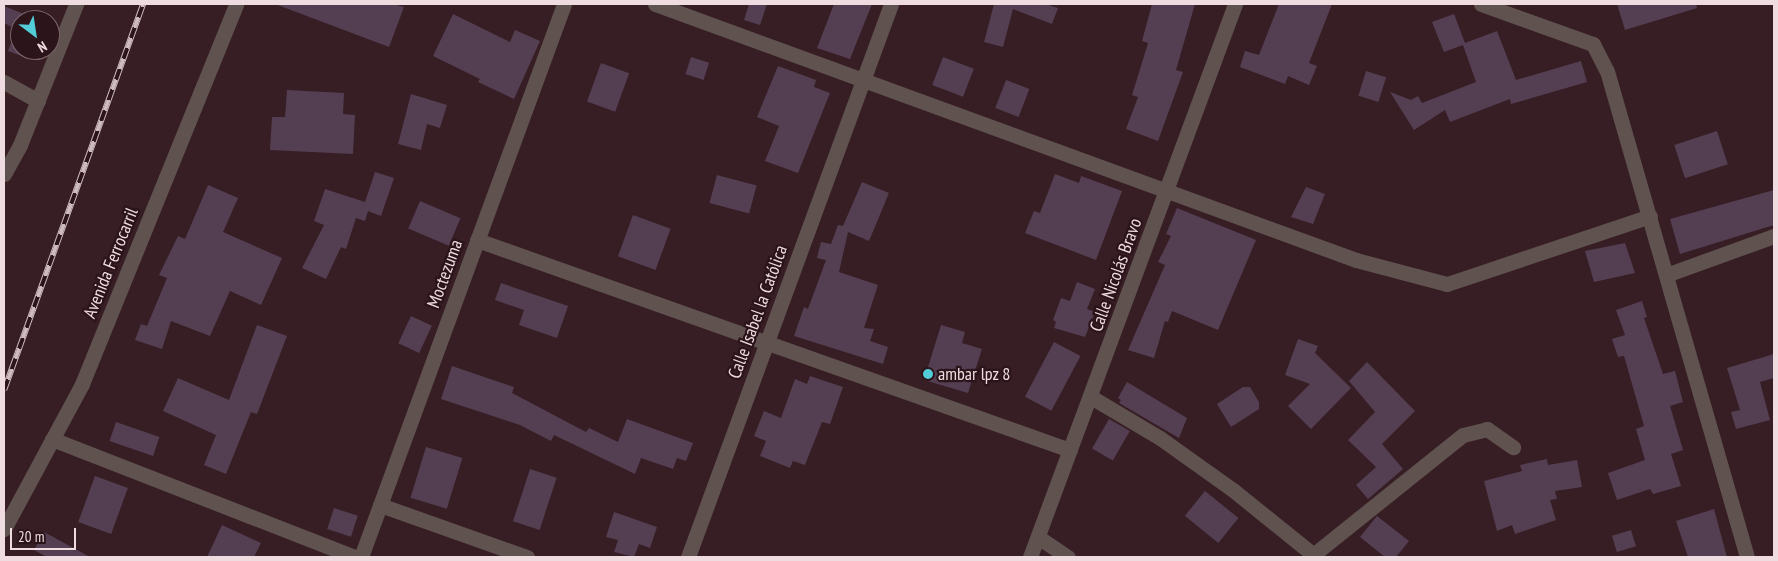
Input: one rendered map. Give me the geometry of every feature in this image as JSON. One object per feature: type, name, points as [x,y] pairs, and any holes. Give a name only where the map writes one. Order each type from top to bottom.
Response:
[{"type":"street","points":[[4,174],[38,101],[76,4]]},
{"type":"street","name":"Avenida Ferrocarril","points":[[4,529],[82,384],[236,4]]},
{"type":"street","name":"Moctezuma","points":[[361,557],[564,4]]},
{"type":"street","points":[[655,4],[863,78],[1356,260],[1447,284],[1650,216]]},
{"type":"street","name":"Calle Isabel la Católica","points":[[688,557],[891,4]]},
{"type":"street","name":"Calle Nicolás Bravo","points":[[1030,557],[1091,397],[1235,4]]},
{"type":"street","points":[[1481,4],[1593,44],[1607,71],[1747,557]]},
{"type":"street","points":[[4,82],[38,101]]},
{"type":"street","points":[[1666,275],[1774,236]]},
{"type":"street","points":[[477,240],[1070,450]]},
{"type":"street","points":[[1091,397],[1160,438],[1233,490],[1314,556],[1462,435],[1487,429],[1513,447]]},
{"type":"street","points":[[52,439],[355,557]]},
{"type":"street","points":[[380,505],[527,557]]},
{"type":"street","points":[[1038,537],[1068,557]]},
{"type":"building","points":[[275,4],[393,4],[404,7],[389,47]]},
{"type":"building","points":[[749,4],[767,4],[760,25],[744,20]]},
{"type":"building","points":[[834,4],[872,4],[850,59],[817,48]]},
{"type":"building","points":[[994,4],[1045,4],[1058,8],[1052,24],[1013,9],[1003,47],[984,42]]},
{"type":"building","points":[[1152,4],[1195,4],[1176,70],[1183,72],[1158,141],[1126,129],[1138,97],[1132,95],[1148,43],[1142,41]]},
{"type":"building","points":[[1279,4],[1332,4],[1309,63],[1317,66],[1309,85],[1288,76],[1285,84],[1240,67],[1245,51],[1259,55]]},
{"type":"building","points":[[1617,4],[1696,4],[1697,8],[1625,30]]},
{"type":"building","points":[[4,6],[14,10],[10,10],[10,26],[4,23]]},
{"type":"building","points":[[453,14],[510,42],[515,30],[540,41],[514,99],[478,82],[480,79],[433,56]]},
{"type":"building","points":[[1454,14],[1465,43],[1497,31],[1516,80],[1581,61],[1587,82],[1511,104],[1510,99],[1450,122],[1445,110],[1414,130],[1390,92],[1411,100],[1418,96],[1422,103],[1476,82],[1463,45],[1444,52],[1432,22]]},
{"type":"building","points":[[691,57],[709,63],[704,80],[685,74]]},
{"type":"building","points":[[943,57],[974,69],[963,97],[932,85]]},
{"type":"building","points":[[601,63],[629,73],[615,112],[587,102]]},
{"type":"building","points":[[778,66],[816,80],[814,87],[830,93],[798,173],[765,161],[779,126],[757,117]]},
{"type":"building","points":[[1366,71],[1386,77],[1378,102],[1358,96]]},
{"type":"building","points":[[1006,80],[1029,89],[1019,117],[995,108]]},
{"type":"building","points":[[287,90],[344,93],[343,114],[355,115],[353,154],[270,150],[272,117],[285,117]]},
{"type":"building","points":[[411,94],[447,105],[440,128],[427,124],[421,150],[398,144]]},
{"type":"building","points":[[1717,131],[1728,164],[1685,178],[1674,145]]},
{"type":"building","points":[[375,172],[394,178],[381,216],[368,211],[365,221],[356,218],[346,249],[341,247],[326,279],[302,268],[324,225],[314,221],[325,189],[365,202]]},
{"type":"building","points":[[1055,174],[1079,183],[1081,176],[1122,191],[1096,260],[1025,233],[1034,211],[1040,213]]},
{"type":"building","points":[[717,175],[757,186],[749,214],[709,203]]},
{"type":"building","points":[[862,182],[889,193],[869,241],[848,232],[839,272],[878,285],[864,328],[874,329],[870,341],[888,347],[883,364],[794,336],[804,307],[808,309],[826,260],[817,258],[821,242],[831,244],[838,225],[843,226]]},
{"type":"building","points":[[208,185],[238,198],[223,232],[282,258],[261,305],[230,291],[210,336],[171,321],[162,349],[135,340],[141,324],[147,326],[167,278],[159,275],[178,236],[185,239]]},
{"type":"building","points":[[1306,187],[1325,194],[1313,224],[1291,217]]},
{"type":"building","points":[[1774,190],[1774,225],[1680,254],[1670,219]]},
{"type":"building","points":[[420,201],[461,218],[449,246],[408,229]]},
{"type":"building","points":[[1177,208],[1256,240],[1218,330],[1172,311],[1168,322],[1165,321],[1154,358],[1128,350],[1165,265],[1158,262],[1171,236],[1166,234]]},
{"type":"building","points":[[633,215],[671,229],[656,270],[618,256]]},
{"type":"building","points":[[1625,243],[1635,273],[1594,282],[1585,251]]},
{"type":"building","points":[[1077,282],[1095,289],[1087,309],[1095,312],[1085,337],[1054,328],[1056,322],[1053,320],[1061,298],[1070,301]]},
{"type":"building","points":[[501,283],[568,306],[557,338],[519,325],[524,310],[495,300]]},
{"type":"building","points":[[1642,301],[1647,317],[1644,318],[1663,374],[1675,371],[1683,402],[1670,406],[1683,450],[1671,454],[1681,486],[1653,494],[1650,489],[1617,500],[1608,473],[1645,460],[1636,429],[1644,426],[1624,356],[1618,357],[1612,339],[1625,335],[1616,310]]},
{"type":"building","points":[[411,316],[432,326],[419,353],[398,343]]},
{"type":"building","points":[[257,325],[287,336],[257,414],[251,412],[226,474],[204,465],[216,435],[163,411],[178,378],[229,400]]},
{"type":"building","points":[[941,325],[965,332],[962,343],[982,349],[968,393],[924,380]]},
{"type":"building","points":[[1298,339],[1318,346],[1315,353],[1351,388],[1311,429],[1288,406],[1310,384],[1285,375]]},
{"type":"building","points":[[1054,342],[1080,356],[1051,411],[1025,397]]},
{"type":"building","points":[[1774,354],[1774,378],[1760,382],[1770,420],[1736,429],[1731,412],[1740,410],[1727,368]]},
{"type":"building","points":[[1367,362],[1415,411],[1382,444],[1403,469],[1368,499],[1356,485],[1376,467],[1348,440],[1375,412],[1349,381]]},
{"type":"building","points":[[452,366],[514,387],[512,393],[586,432],[589,428],[618,442],[627,419],[693,443],[686,461],[677,458],[673,469],[641,458],[635,474],[554,435],[551,441],[520,425],[441,399]]},
{"type":"building","points":[[810,376],[843,387],[830,424],[822,422],[805,465],[793,461],[790,468],[760,456],[766,441],[754,436],[764,411],[781,418],[795,379],[807,384]]},
{"type":"building","points":[[1127,382],[1187,418],[1179,438],[1119,403],[1121,400],[1118,398]]},
{"type":"building","points":[[1243,387],[1250,387],[1259,402],[1259,409],[1231,427],[1217,404]]},
{"type":"building","points":[[1109,419],[1130,431],[1113,460],[1092,448]]},
{"type":"building","points":[[116,422],[159,437],[153,456],[109,441]]},
{"type":"building","points":[[426,447],[462,458],[447,509],[411,498]]},
{"type":"building","points":[[1547,459],[1548,465],[1577,460],[1582,487],[1555,491],[1557,499],[1550,500],[1556,520],[1515,534],[1512,525],[1497,531],[1484,481],[1522,471],[1520,465]]},
{"type":"building","points":[[530,469],[557,478],[540,530],[513,521]]},
{"type":"building","points":[[95,476],[128,488],[111,534],[78,522]]},
{"type":"building","points":[[1205,491],[1238,518],[1218,543],[1185,516]]},
{"type":"building","points":[[334,508],[358,516],[351,537],[327,529]]},
{"type":"building","points":[[1714,509],[1727,557],[1688,557],[1676,521]]},
{"type":"building","points":[[614,512],[657,527],[650,548],[639,544],[634,557],[614,552],[618,540],[606,537]]},
{"type":"building","points":[[1377,516],[1409,541],[1396,557],[1385,557],[1360,537]]},
{"type":"building","points":[[222,525],[261,543],[254,557],[207,557]]},
{"type":"building","points":[[1631,530],[1636,546],[1617,552],[1612,536]]},
{"type":"building","points":[[44,532],[90,557],[47,557],[34,550]]},
{"type":"railway","points":[[4,390],[143,4]]},
{"type":"place","name":"ambar lpz 8","points":[[928,374]]}]
